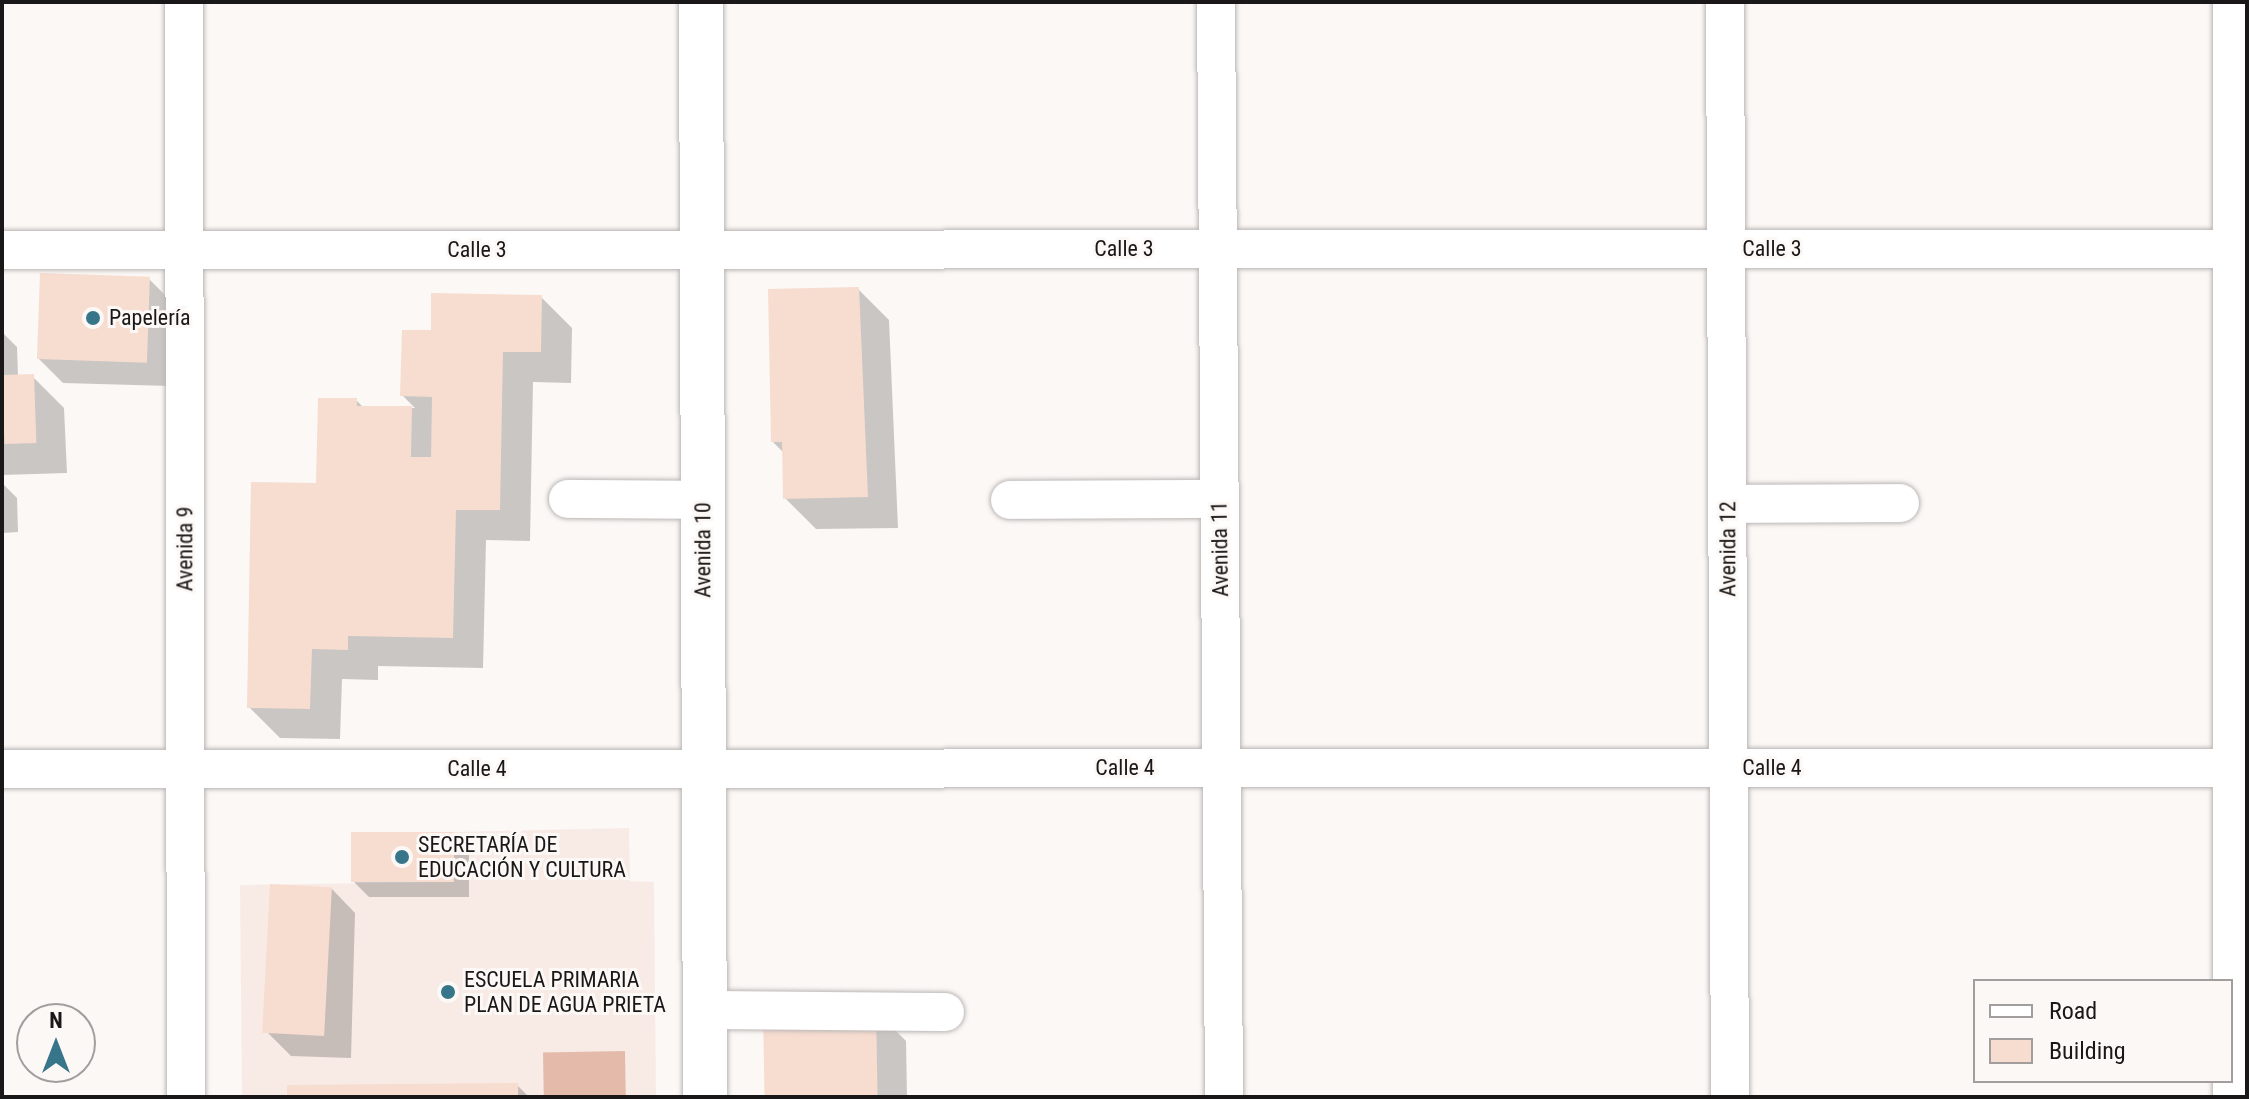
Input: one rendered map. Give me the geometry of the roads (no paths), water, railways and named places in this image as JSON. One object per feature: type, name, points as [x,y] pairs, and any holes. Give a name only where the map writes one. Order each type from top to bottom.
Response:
[{"type":"main road","name":"Avenida 10","points":[[701,2],[705,1097]]},
{"type":"street","name":"Avenida 9","points":[[184,2],[186,1097]]},
{"type":"street","name":"Avenida 11","points":[[1216,2],[1224,1097]]},
{"type":"street","name":"Avenida 12","points":[[1725,2],[1730,1097]]},
{"type":"street","points":[[2232,2],[2240,249],[2240,768],[2233,1056]]},
{"type":"street","name":"Calle 3","points":[[2,250],[2240,249]]},
{"type":"street","points":[[568,499],[703,500]]},
{"type":"street","points":[[1010,500],[1220,499]]},
{"type":"street","points":[[1727,504],[1900,503]]},
{"type":"street","name":"Calle 4","points":[[2,769],[2240,768]]},
{"type":"street","points":[[705,1010],[945,1012]]},
{"type":"place","name":"Papelería","points":[[93,318]]},
{"type":"place","name":"SECRETARÍA DE EDUCACIÓN Y CULTURA","points":[[402,857]]},
{"type":"place","name":"ESCUELA PRIMARIA PLAN DE AGUA PRIETA","points":[[448,992]]}]
